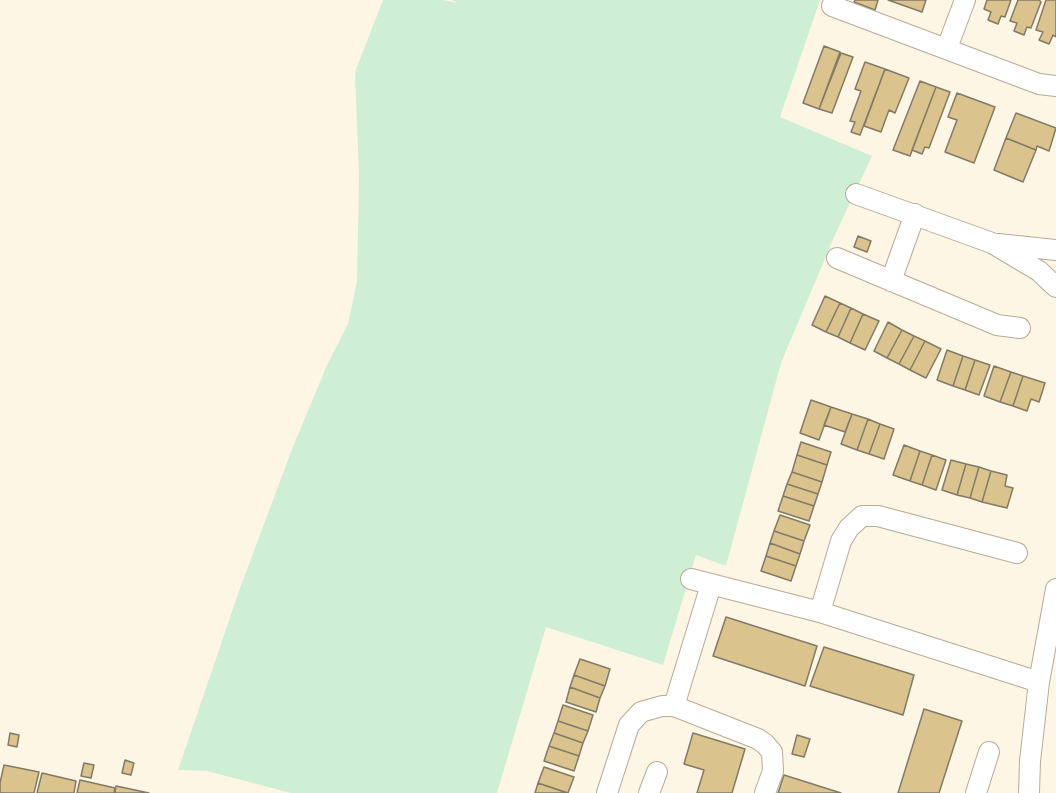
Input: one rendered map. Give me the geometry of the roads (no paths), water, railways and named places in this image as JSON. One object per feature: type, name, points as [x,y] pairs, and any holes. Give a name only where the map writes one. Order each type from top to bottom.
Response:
[{"type":"street","points":[[947,48],[965,0]]},
{"type":"street","points":[[832,6],[1039,84],[1056,86]]},
{"type":"street","points":[[856,194],[992,243],[1039,271],[1056,286]]},
{"type":"street","points":[[891,281],[915,214]]},
{"type":"street","points":[[992,243],[1056,250]]},
{"type":"street","points":[[837,258],[997,325],[1020,328]]},
{"type":"street","points":[[820,612],[841,541],[849,528],[862,516],[878,516],[1017,553]]},
{"type":"street","points":[[691,579],[820,612],[1040,682]]},
{"type":"street","points":[[674,706],[711,585]]},
{"type":"street","points":[[1029,793],[1030,761],[1040,682],[1056,589]]},
{"type":"street","points":[[607,793],[628,725],[640,712],[662,706],[674,706],[758,739],[765,744],[772,752],[773,771],[765,793]]},
{"type":"street","points":[[976,793],[989,752]]},
{"type":"street","points":[[649,793],[657,772]]}]
